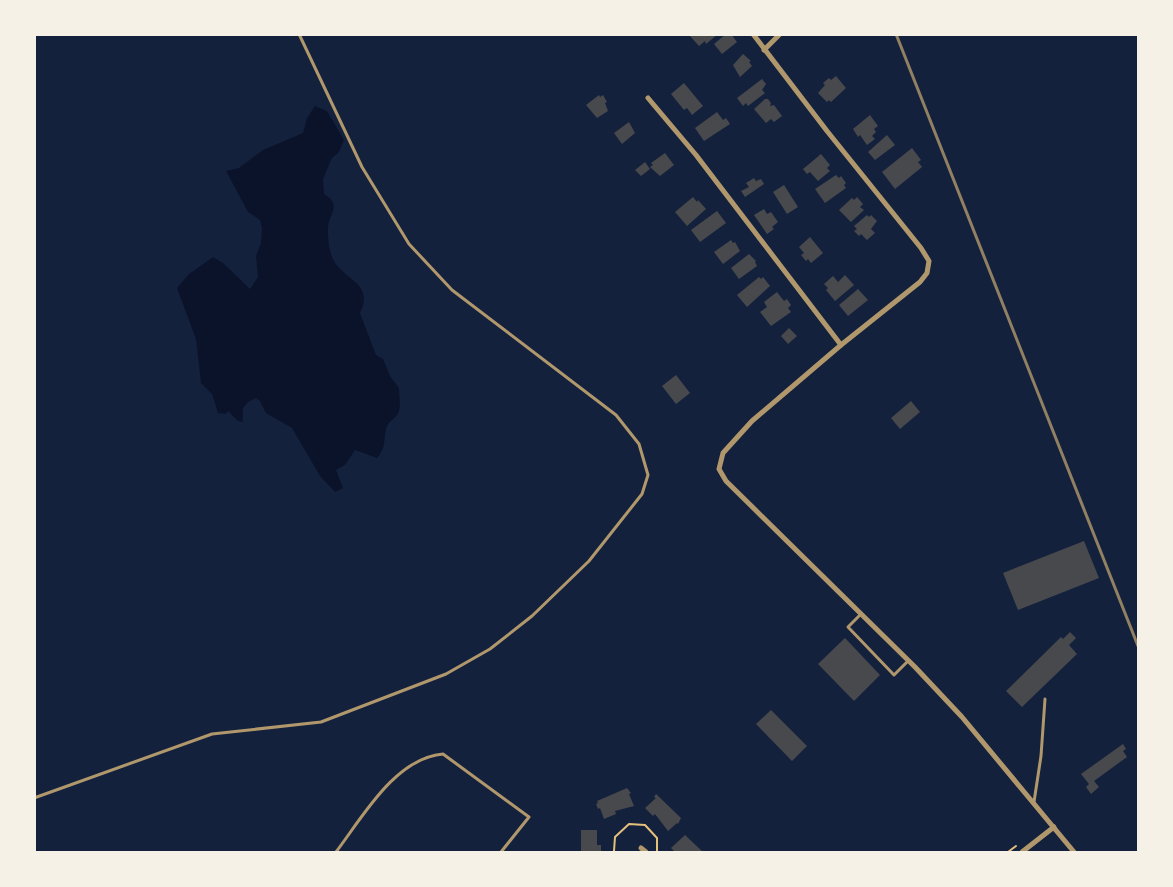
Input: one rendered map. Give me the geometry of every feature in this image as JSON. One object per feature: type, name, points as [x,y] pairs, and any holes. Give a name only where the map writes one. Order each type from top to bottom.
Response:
[{"type":"street","points":[[753,34],[827,131],[914,237],[928,261],[927,273],[920,282],[841,345],[752,421],[723,453],[719,469],[726,482],[962,717],[1074,852]]},
{"type":"street","points":[[764,50],[780,34]]},
{"type":"street","points":[[648,98],[703,164],[841,345]]},
{"type":"street","points":[[1023,852],[1054,827]]},
{"type":"lane","points":[[34,798],[212,734],[321,722],[447,674],[490,649],[532,616],[589,561],[642,494],[648,475],[639,444],[616,415],[452,290],[409,244],[362,168],[299,34]]},
{"type":"lane","points":[[861,614],[848,627],[894,675],[908,661]]},
{"type":"lane","points":[[1034,802],[1041,756],[1045,699]]},
{"type":"lane","points":[[336,852],[394,777],[422,760],[443,754],[529,817],[501,852]]},
{"type":"path","points":[[614,851],[615,837],[629,824],[645,825],[657,838],[657,852]]},
{"type":"water","points":[[315,106],[327,111],[344,140],[339,152],[332,158],[323,179],[324,194],[330,198],[334,206],[328,225],[328,238],[333,259],[361,288],[364,303],[360,313],[376,355],[383,359],[390,376],[399,388],[400,400],[397,415],[387,426],[384,446],[380,454],[377,458],[355,450],[345,465],[336,470],[343,488],[335,492],[320,476],[292,428],[266,413],[256,398],[243,408],[243,422],[238,421],[228,411],[226,414],[218,413],[212,394],[201,383],[196,339],[177,288],[189,274],[213,257],[223,263],[250,289],[258,277],[256,256],[261,243],[262,228],[260,220],[248,212],[226,171],[239,168],[263,150],[303,133],[307,118]]},
{"type":"building","points":[[692,34],[718,34],[706,44],[705,41],[699,46],[690,36]]},
{"type":"building","points":[[726,34],[731,34],[737,42],[722,54],[714,44]]},
{"type":"building","points":[[743,54],[751,61],[749,62],[752,66],[740,77],[733,65]]},
{"type":"building","points":[[836,76],[846,88],[831,102],[829,100],[827,102],[818,93],[825,85],[823,83]]},
{"type":"building","points":[[762,79],[766,84],[762,90],[765,93],[748,106],[746,103],[743,106],[737,98]]},
{"type":"building","points":[[684,83],[703,106],[692,115],[687,108],[684,110],[671,94]]},
{"type":"building","points":[[599,95],[600,97],[603,95],[607,102],[605,103],[608,111],[597,118],[586,105]]},
{"type":"building","points":[[765,99],[771,103],[770,106],[774,105],[782,116],[774,122],[771,119],[766,123],[754,109]]},
{"type":"building","points":[[717,112],[723,120],[726,118],[730,124],[704,141],[695,128]]},
{"type":"building","points":[[870,115],[878,126],[874,129],[876,132],[872,136],[875,139],[867,145],[853,129]]},
{"type":"building","points":[[629,122],[635,133],[622,144],[614,133]]},
{"type":"building","points":[[887,135],[895,145],[875,160],[868,152]]},
{"type":"building","points":[[912,148],[921,160],[918,162],[922,167],[895,189],[882,172]]},
{"type":"building","points":[[665,153],[674,165],[660,176],[650,167],[653,165],[651,163]]},
{"type":"building","points":[[821,154],[830,165],[827,168],[830,171],[818,181],[810,172],[807,174],[803,169]]},
{"type":"building","points":[[645,162],[650,169],[641,176],[635,170]]},
{"type":"building","points":[[836,175],[839,178],[841,176],[846,183],[844,185],[846,188],[825,203],[815,189]]},
{"type":"building","points":[[754,178],[756,181],[761,179],[764,184],[745,197],[741,191],[749,187],[746,183]]},
{"type":"building","points":[[784,185],[798,207],[787,214],[773,192]]},
{"type":"building","points":[[693,197],[706,209],[687,226],[675,212]]},
{"type":"building","points":[[857,197],[863,204],[860,207],[864,210],[851,222],[839,210],[852,198],[854,200]]},
{"type":"building","points":[[764,209],[767,214],[771,212],[778,222],[767,234],[754,215]]},
{"type":"building","points":[[717,211],[726,223],[700,242],[691,230]]},
{"type":"building","points":[[867,215],[869,217],[871,215],[877,221],[871,229],[875,233],[867,240],[854,231],[857,229],[854,226]]},
{"type":"building","points":[[810,237],[823,253],[811,263],[801,255],[804,253],[799,247]]},
{"type":"building","points":[[731,240],[735,242],[740,251],[723,264],[714,252]]},
{"type":"building","points":[[749,254],[756,261],[757,266],[739,279],[731,268]]},
{"type":"building","points":[[845,275],[854,285],[835,301],[824,284],[833,276],[838,282]]},
{"type":"building","points":[[759,277],[761,279],[763,277],[770,286],[747,307],[737,295]]},
{"type":"building","points":[[858,289],[868,300],[848,316],[839,305]]},
{"type":"building","points":[[777,292],[784,301],[787,299],[791,305],[788,308],[791,312],[771,326],[760,312],[767,307],[764,302]]},
{"type":"building","points":[[789,328],[797,336],[788,344],[781,336]]},
{"type":"building","points":[[676,375],[690,393],[676,404],[662,386]]},
{"type":"building","points":[[911,401],[920,412],[900,429],[891,418]]},
{"type":"building","points":[[1084,541],[1099,578],[1018,610],[1003,573]]},
{"type":"building","points":[[1070,632],[1076,638],[1069,645],[1077,654],[1022,707],[1006,691],[1061,637],[1063,639]]},
{"type":"building","points":[[845,638],[880,675],[854,701],[818,664]]},
{"type":"building","points":[[771,710],[807,746],[792,761],[756,724]]},
{"type":"building","points":[[1123,744],[1126,749],[1123,751],[1127,757],[1094,781],[1099,787],[1091,794],[1086,787],[1089,784],[1081,774]]},
{"type":"building","points":[[627,788],[631,793],[629,794],[634,806],[615,811],[616,814],[604,819],[596,804],[597,801]]},
{"type":"building","points":[[656,794],[681,818],[678,824],[668,831],[655,814],[653,816],[645,808],[656,798],[654,797]]},
{"type":"building","points":[[581,830],[597,830],[597,845],[601,845],[601,852],[581,852]]},
{"type":"building","points":[[685,835],[703,852],[675,852],[671,848]]},
{"type":"railway","points":[[896,34],[1138,646]]}]
